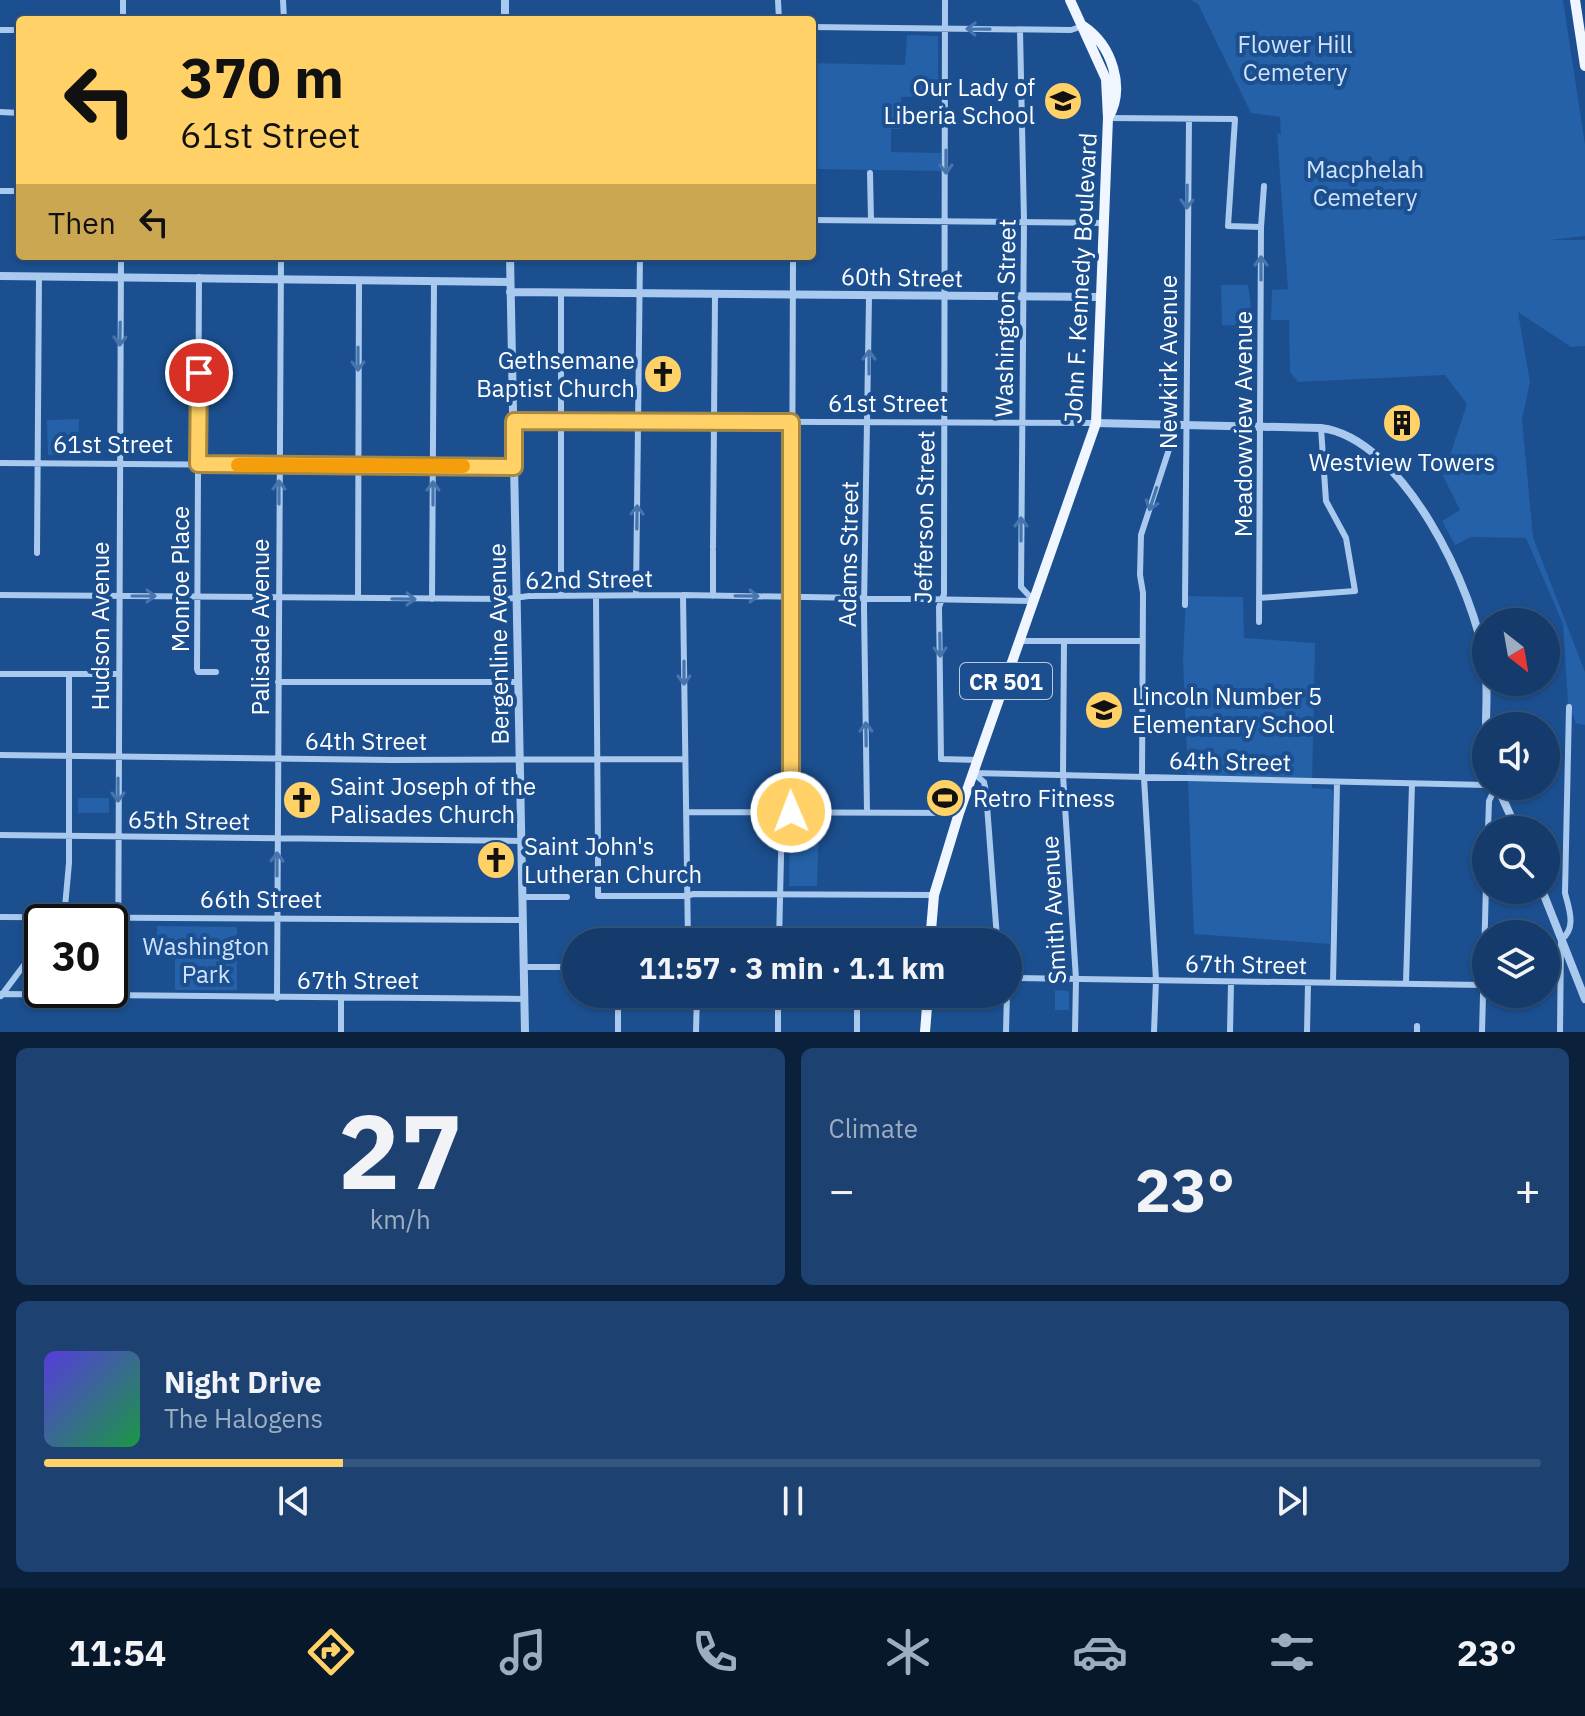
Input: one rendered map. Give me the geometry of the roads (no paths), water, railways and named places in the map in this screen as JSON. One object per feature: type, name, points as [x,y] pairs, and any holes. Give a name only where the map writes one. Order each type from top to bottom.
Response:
[{"type":"main road","name":"John F. Kennedy Boulevard","points":[[931,928],[934,895],[959,813],[1096,423],[1105,223],[1106,79],[1085,39],[1083,26],[1070,0]]},
{"type":"main road","points":[[1575,0],[1585,66]]},
{"type":"main road","points":[[925,1032],[927,1008]]},
{"type":"street","name":"Jefferson Street","points":[[945,0],[944,594],[939,607],[941,759],[978,760]]},
{"type":"street","points":[[816,27],[1071,30],[1083,26]]},
{"type":"street","name":"Washington Street","points":[[1020,30],[1024,221],[1021,587],[1034,601]]},
{"type":"street","points":[[1108,118],[1235,119],[1228,226],[1261,227]]},
{"type":"street","name":"Newkirk Avenue","points":[[1185,605],[1182,425],[1189,119]]},
{"type":"street","points":[[870,173],[871,220]]},
{"type":"street","name":"Meadowview Avenue","points":[[1259,622],[1261,227],[1264,186]]},
{"type":"street","points":[[816,220],[1105,223]]},
{"type":"street","name":"Hudson Avenue","points":[[117,904],[121,260]]},
{"type":"street","name":"Palisade Avenue","points":[[277,998],[281,260]]},
{"type":"street","name":"Bergenline Avenue","points":[[510,260],[525,1032]]},
{"type":"street","points":[[636,595],[640,260]]},
{"type":"street","points":[[791,812],[793,260]]},
{"type":"street","name":"60th Street","points":[[0,276],[434,281],[561,294],[1101,297]]},
{"type":"street","points":[[37,553],[39,277]]},
{"type":"street","name":"Monroe Place","points":[[199,277],[198,672],[216,672]]},
{"type":"street","points":[[358,598],[359,281]]},
{"type":"street","points":[[432,599],[434,281]]},
{"type":"street","points":[[561,294],[561,596]]},
{"type":"street","points":[[713,596],[715,295]]},
{"type":"street","name":"Adams Street","points":[[867,812],[869,297]]},
{"type":"street","name":"61st Street","points":[[514,421],[1096,423],[1321,428],[1336,431],[1369,447],[1416,503],[1448,551],[1474,616],[1485,664],[1486,712]]},
{"type":"street","points":[[1154,1032],[1156,980],[1143,778],[1141,535],[1182,425]]},
{"type":"street","points":[[1259,598],[1355,591],[1346,538],[1326,501],[1321,428]]},
{"type":"street","name":"61st Street","points":[[0,463],[514,467]]},
{"type":"street","name":"62nd Street","points":[[0,595],[432,599],[683,595],[1034,601]]},
{"type":"street","points":[[683,595],[688,928]]},
{"type":"street","points":[[596,596],[598,896],[934,895]]},
{"type":"street","points":[[1021,641],[1142,641]]},
{"type":"street","name":"Smith Avenue","points":[[1064,641],[1063,775],[1076,979],[1075,1032]]},
{"type":"street","points":[[0,674],[118,674]]},
{"type":"street","points":[[64,904],[68,836],[69,675]]},
{"type":"street","points":[[278,682],[518,682]]},
{"type":"street","points":[[1561,940],[1567,936],[1571,923],[1565,893],[1569,707]]},
{"type":"street","name":"64th Street","points":[[0,755],[685,759]]},
{"type":"street","points":[[973,773],[984,782],[986,792],[996,928]]},
{"type":"street","name":"64th Street","points":[[973,773],[1472,785]]},
{"type":"street","points":[[1333,982],[1337,783]]},
{"type":"street","points":[[1406,983],[1412,784]]},
{"type":"street","points":[[687,812],[959,813]]},
{"type":"street","points":[[779,928],[782,813]]},
{"type":"street","name":"65th Street","points":[[0,835],[521,841]]},
{"type":"street","points":[[522,897],[567,897]]},
{"type":"street","points":[[1547,904],[1585,999]]},
{"type":"street","name":"66th Street","points":[[128,916],[523,920]]},
{"type":"street","name":"66th Street","points":[[0,917],[24,918]]},
{"type":"street","points":[[1560,1032],[1561,940]]},
{"type":"street","points":[[1,996],[24,965]]},
{"type":"street","points":[[524,967],[562,967]]},
{"type":"street","name":"67th Street","points":[[1022,978],[1472,985]]},
{"type":"street","points":[[1230,1032],[1231,982]]},
{"type":"street","points":[[1307,1032],[1308,984]]},
{"type":"street","name":"67th Street","points":[[1,996],[24,996]]},
{"type":"street","name":"67th Street","points":[[128,996],[525,999]]},
{"type":"street","points":[[341,999],[341,1032]]},
{"type":"street","points":[[696,1032],[697,1008]]},
{"type":"street","points":[[778,1008],[778,1032]]},
{"type":"street","points":[[857,1008],[857,1032]]},
{"type":"street","points":[[1006,1032],[1007,1008]]},
{"type":"street","points":[[1482,1032],[1483,1008]]},
{"type":"street","points":[[618,1011],[618,1032]]},
{"type":"place","name":"Our Lady of Liberia School","points":[[1063,101]]},
{"type":"place","name":"Gethsemane Baptist Church","points":[[663,374]]},
{"type":"place","name":"Westview Towers","points":[[1402,423]]},
{"type":"place","name":"Lincoln Number 5 Elementary School","points":[[1104,710]]},
{"type":"place","name":"Retro Fitness","points":[[945,798]]},
{"type":"place","name":"Saint Joseph of the Palisades Church","points":[[302,800]]},
{"type":"place","name":"Saint John's Lutheran Church","points":[[496,860]]},
{"type":"park label","name":"Flower Hill Cemetery","points":[[1295,58]]},
{"type":"park label","name":"Macphelah Cemetery","points":[[1365,183]]},
{"type":"park label","name":"Washington Park","points":[[206,960]]}]
